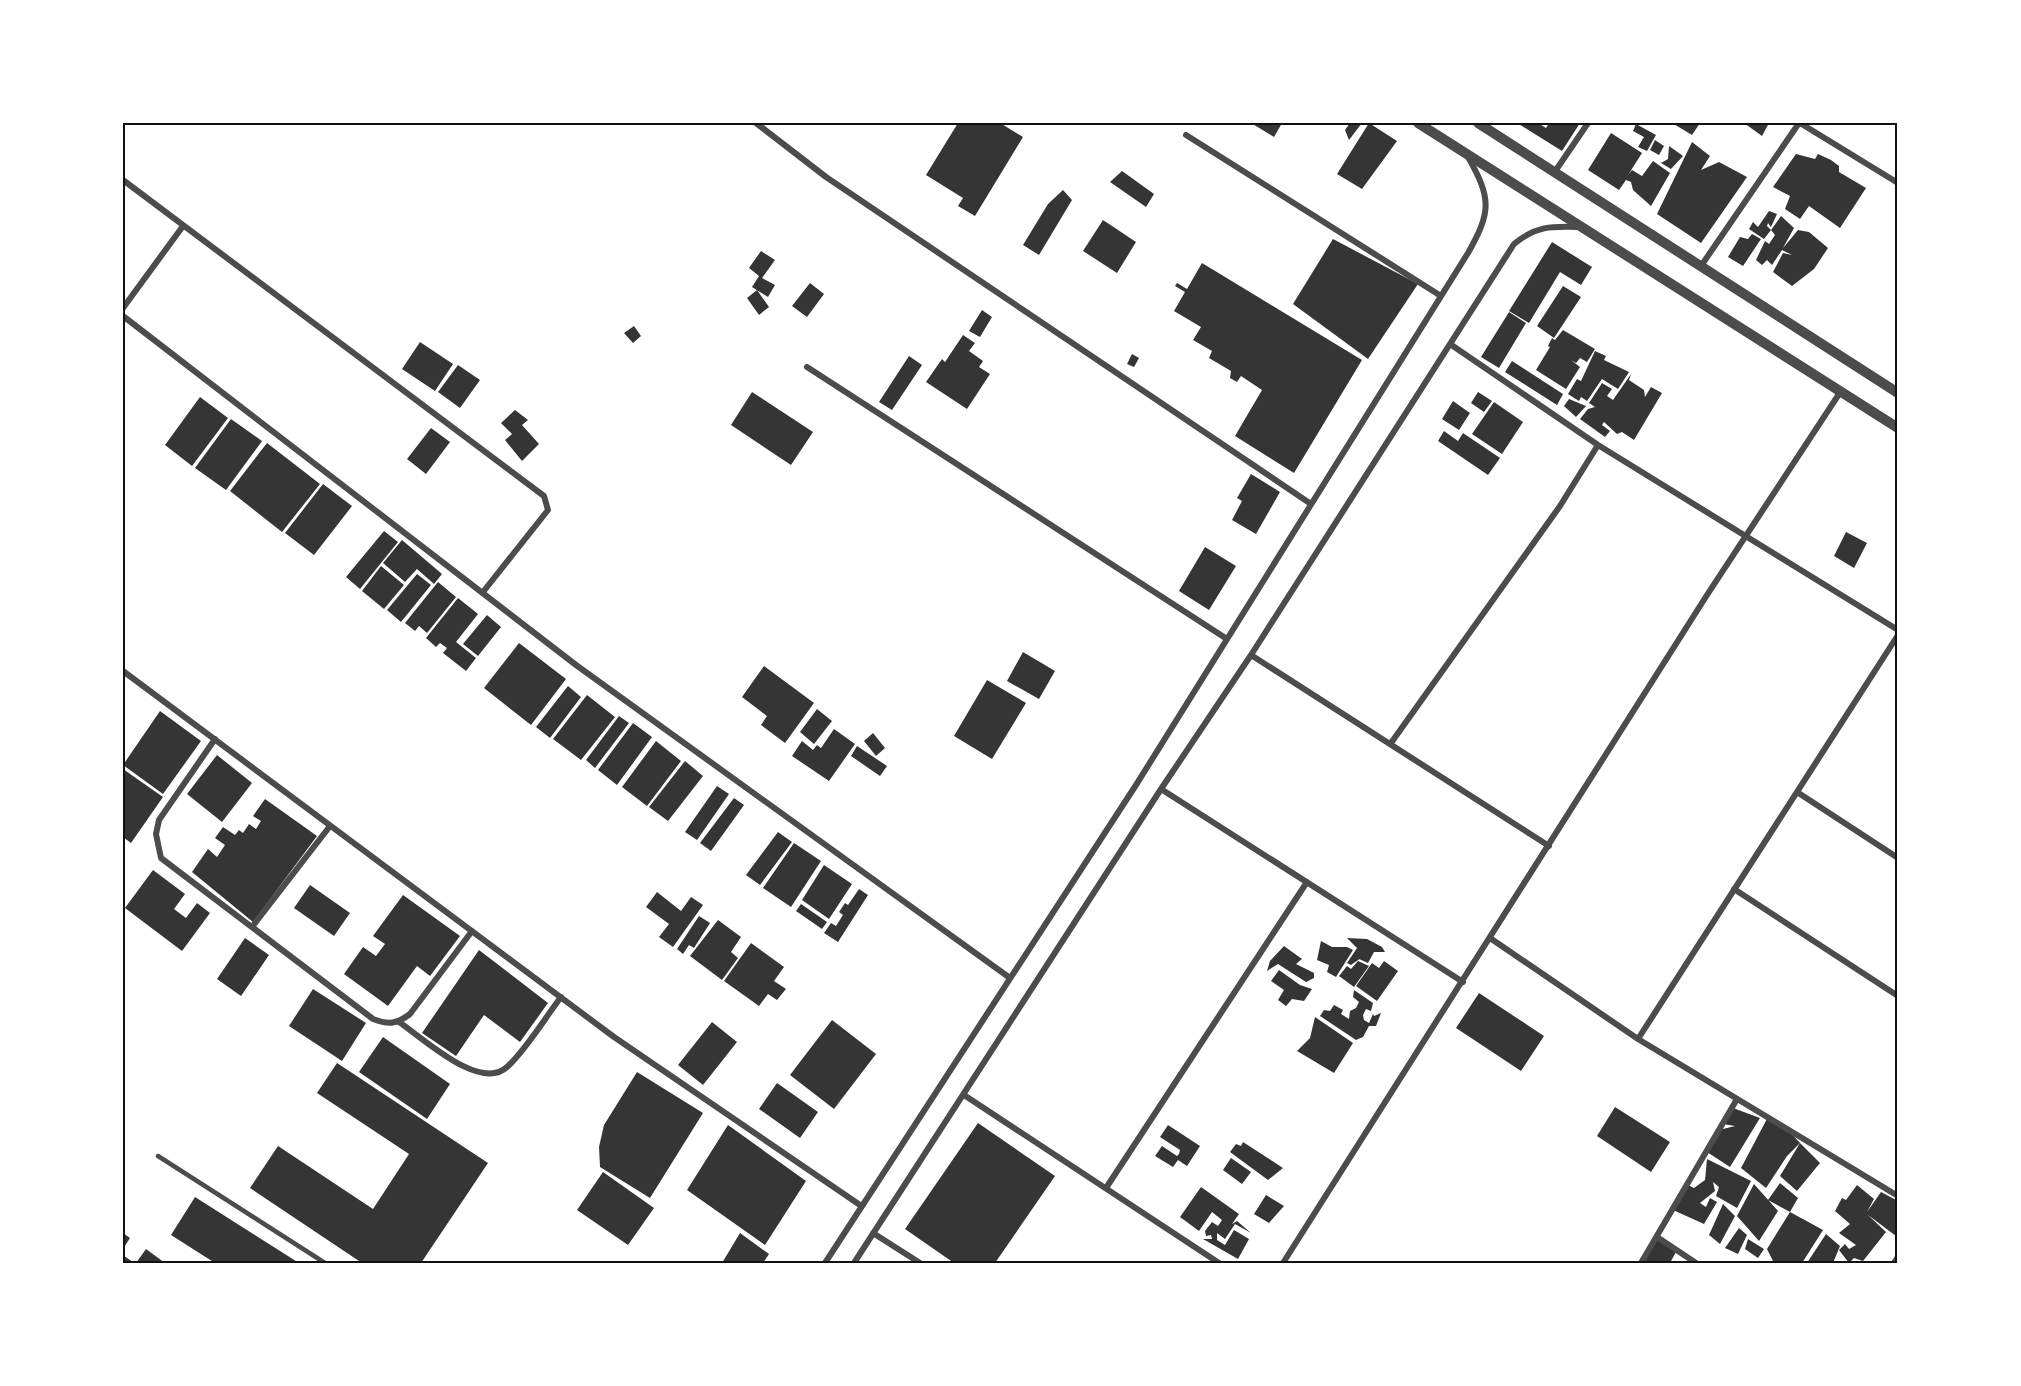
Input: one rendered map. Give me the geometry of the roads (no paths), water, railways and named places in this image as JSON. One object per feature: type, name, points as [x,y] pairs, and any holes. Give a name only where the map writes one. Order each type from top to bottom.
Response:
[{"type":"street","points":[[756,123],[826,177],[1311,504]]},
{"type":"street","points":[[1418,123],[1898,428]]},
{"type":"street","points":[[1478,123],[1898,393]]},
{"type":"street","points":[[1554,173],[1588,123]]},
{"type":"street","points":[[1701,266],[1799,123],[1898,183]]},
{"type":"street","points":[[1186,135],[1441,296]]},
{"type":"street","points":[[825,1263],[860,1205],[1010,978],[1227,639],[1484,224],[1487,207],[1484,190],[1467,154]]},
{"type":"street","points":[[123,180],[544,496],[548,510],[483,592]]},
{"type":"street","points":[[854,1263],[1161,789],[1251,656],[1514,244],[1537,228],[1547,225],[1581,227]]},
{"type":"street","points":[[123,308],[183,226]]},
{"type":"street","points":[[123,316],[576,665],[1010,978]]},
{"type":"street","points":[[1450,344],[1598,446],[1747,535],[1898,630]]},
{"type":"street","points":[[807,366],[1227,639]]},
{"type":"street","points":[[1283,1263],[1841,391]]},
{"type":"street","points":[[1391,743],[1560,506],[1598,446]]},
{"type":"street","points":[[1638,1039],[1898,635]]},
{"type":"street","points":[[1251,656],[1391,743],[1549,846]]},
{"type":"street","points":[[123,671],[561,997],[860,1205]]},
{"type":"street","points":[[215,739],[159,820],[156,834],[157,848],[161,858],[373,1019],[387,1024],[399,1022],[410,1014],[472,931]]},
{"type":"street","points":[[1161,789],[1462,982]]},
{"type":"street","points":[[1797,792],[1898,858]]},
{"type":"street","points":[[252,927],[330,826]]},
{"type":"street","points":[[1106,1188],[1307,882]]},
{"type":"street","points":[[1734,889],[1898,996]]},
{"type":"street","points":[[1490,938],[1638,1039],[1898,1196]]},
{"type":"street","points":[[399,1022],[469,1070],[488,1076],[506,1068],[561,997]]},
{"type":"street","points":[[964,1095],[1219,1263]]},
{"type":"street","points":[[1641,1263],[1737,1099]]},
{"type":"street","points":[[873,1233],[920,1263]]},
{"type":"street","points":[[1657,1237],[1696,1263]]},
{"type":"street","points":[[1894,1263],[1898,1257]]},
{"type":"lane","points":[[158,1156],[325,1263]]}]
